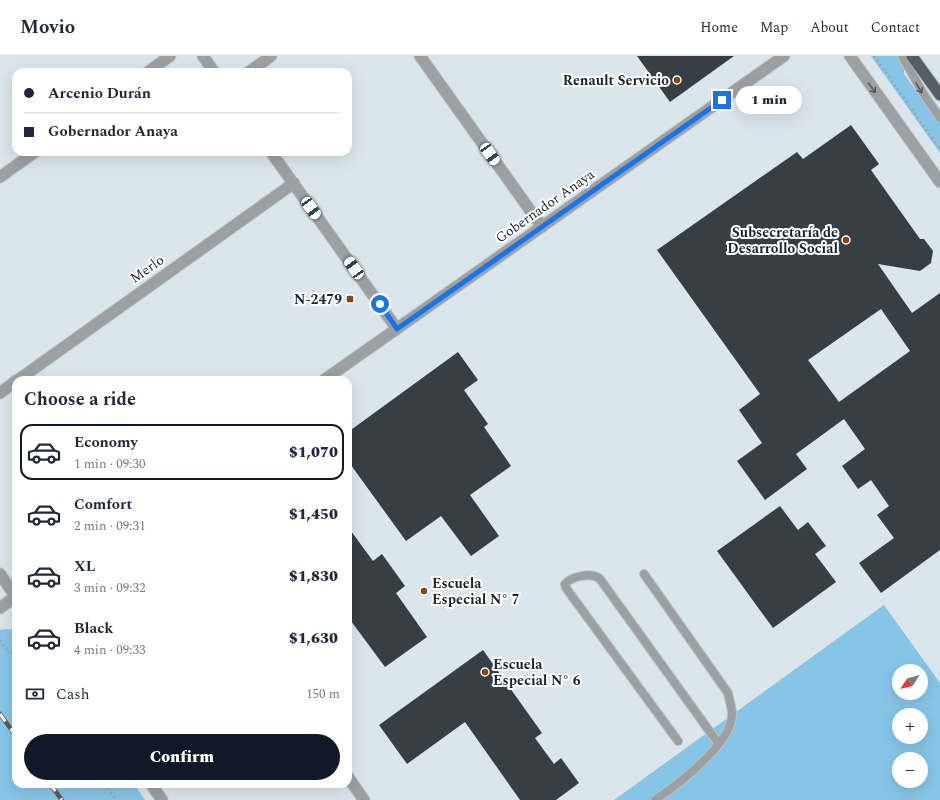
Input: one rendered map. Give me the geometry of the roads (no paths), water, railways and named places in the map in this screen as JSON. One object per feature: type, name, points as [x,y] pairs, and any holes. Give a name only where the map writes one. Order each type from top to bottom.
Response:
[{"type":"highway","points":[[912,56],[940,95]]},
{"type":"street","points":[[154,68],[170,56]]},
{"type":"street","points":[[203,56],[211,68]]},
{"type":"street","points":[[254,68],[271,56]]},
{"type":"street","points":[[420,56],[542,227]]},
{"type":"street","name":"Gobernador Anaya","points":[[330,376],[784,56]]},
{"type":"street","points":[[850,56],[940,182]]},
{"type":"street","points":[[0,177],[29,156]]},
{"type":"street","points":[[274,156],[397,329]]},
{"type":"street","name":"Merlo","points":[[24,376],[294,183]]},
{"type":"street","name":"Merlo","points":[[0,392],[12,384]]},
{"type":"street","points":[[0,574],[12,591]]},
{"type":"street","points":[[0,608],[12,600]]},
{"type":"street","points":[[352,783],[364,800]]},
{"type":"street","points":[[154,788],[162,800]]},
{"type":"lane","points":[[902,56],[923,93],[940,118]]},
{"type":"lane","points":[[678,741],[566,588],[565,584],[568,580],[592,574],[600,579],[718,743]]},
{"type":"lane","points":[[644,574],[728,693],[732,714],[724,737],[698,769],[681,783],[655,800]]},
{"type":"railway","points":[[0,714],[12,730]]},
{"type":"railway","points":[[53,788],[62,800]]},
{"type":"place","name":"Renault Servicio","points":[[677,80]]},
{"type":"place","name":"Subsecretaría de Desarrollo Social","points":[[846,240]]},
{"type":"place","name":"N-2479","points":[[350,299]]},
{"type":"place","name":"Escuela Especial N° 7","points":[[424,591]]},
{"type":"place","name":"Escuela Especial N° 6","points":[[485,672]]}]
